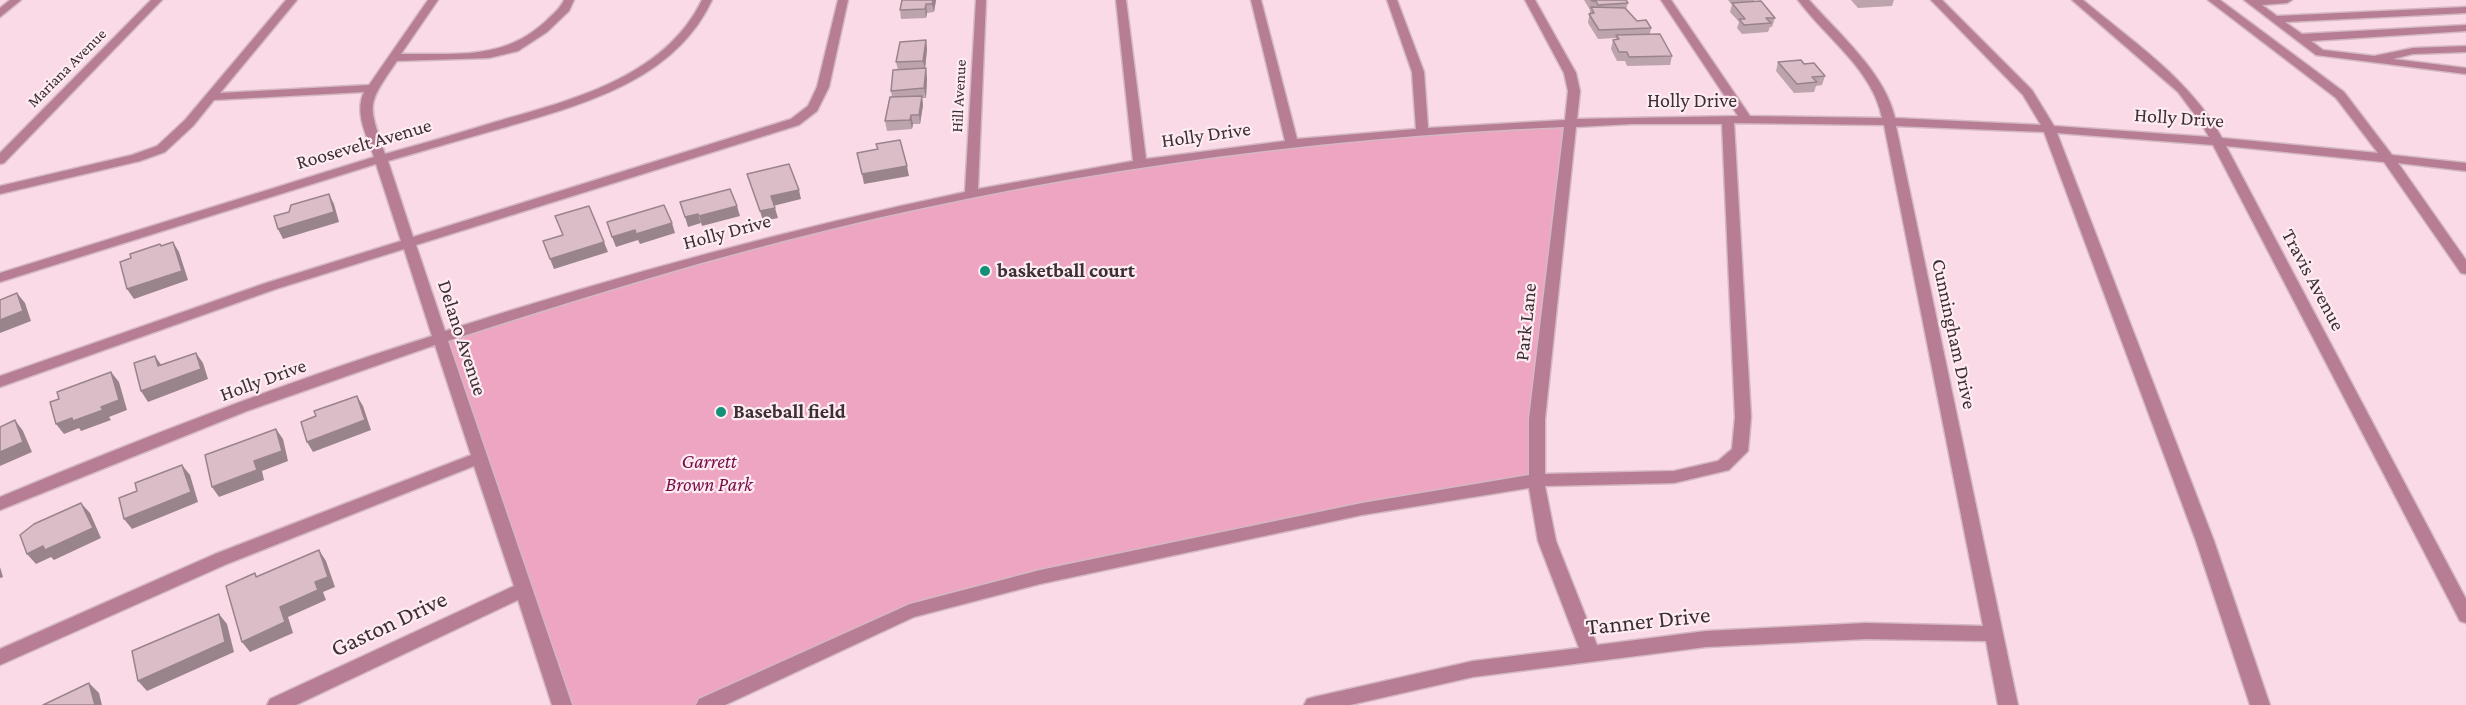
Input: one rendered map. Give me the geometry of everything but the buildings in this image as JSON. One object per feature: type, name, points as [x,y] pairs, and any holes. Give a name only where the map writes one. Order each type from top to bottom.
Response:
[{"type":"street","points":[[0,14],[16,0]]},
{"type":"street","name":"Mariana Avenue","points":[[0,160],[158,0]]},
{"type":"street","points":[[0,190],[136,158],[161,149],[189,123],[292,0]]},
{"type":"street","name":"Delano Avenue","points":[[433,0],[372,88],[365,109],[522,590],[562,705]]},
{"type":"street","points":[[393,58],[489,55],[514,49],[543,30],[564,9],[569,0]]},
{"type":"street","name":"Roosevelt Avenue","points":[[0,278],[138,232],[382,158],[533,117],[603,91],[649,66],[675,46],[699,19],[707,0]]},
{"type":"street","points":[[0,382],[271,286],[795,122],[813,108],[823,87],[843,0]]},
{"type":"street","name":"Hill Avenue","points":[[971,194],[981,0]]},
{"type":"street","points":[[1121,0],[1140,164]]},
{"type":"street","points":[[1256,0],[1292,144]]},
{"type":"street","points":[[1392,0],[1418,72],[1422,132]]},
{"type":"street","name":"Park Lane","points":[[1530,0],[1572,77],[1574,91],[1537,419],[1537,494],[1547,541],[1590,652]]},
{"type":"street","points":[[1666,0],[1747,121]]},
{"type":"street","name":"Cunningham Drive","points":[[1803,0],[1875,82],[1885,101],[2008,705]]},
{"type":"street","points":[[1936,0],[2028,93],[2049,128],[2205,541],[2260,705]]},
{"type":"street","name":"Travis Avenue","points":[[2077,0],[2182,89],[2202,114],[2466,616]]},
{"type":"street","points":[[2213,0],[2340,95],[2388,158],[2466,270]]},
{"type":"street","points":[[2250,1],[2287,0]]},
{"type":"street","points":[[2250,1],[2320,53],[2466,71]]},
{"type":"street","points":[[2274,19],[2466,10]]},
{"type":"street","points":[[2299,38],[2466,28]]},
{"type":"street","points":[[2367,60],[2413,51],[2466,49]]},
{"type":"street","points":[[211,97],[372,88]]},
{"type":"street","points":[[706,705],[910,611],[1040,577],[1351,511],[1537,480],[1674,477],[1723,466],[1740,451],[1743,417],[1728,121]]},
{"type":"street","name":"Holly Drive","points":[[0,504],[236,410],[440,337],[593,289],[849,220],[971,194],[1140,164],[1292,144],[1422,132],[1610,122],[1747,121],[1889,122],[2049,128],[2217,140],[2466,167]]},
{"type":"street","points":[[0,657],[221,559],[479,458]]},
{"type":"street","name":"Gaston Drive","points":[[276,705],[522,590]]},
{"type":"street","name":"Tanner Drive","points":[[1314,705],[1473,669],[1590,652],[1706,639],[1866,631],[1993,633]]},
{"type":"green space","name":"Garrett Brown Park","points":[[1569,124],[1536,481],[1380,505],[910,611],[706,705],[568,705],[439,337],[593,289],[948,199],[1259,147]]},
{"type":"place","name":"basketball court","points":[[985,271]]},
{"type":"place","name":"Baseball field","points":[[721,412]]}]
